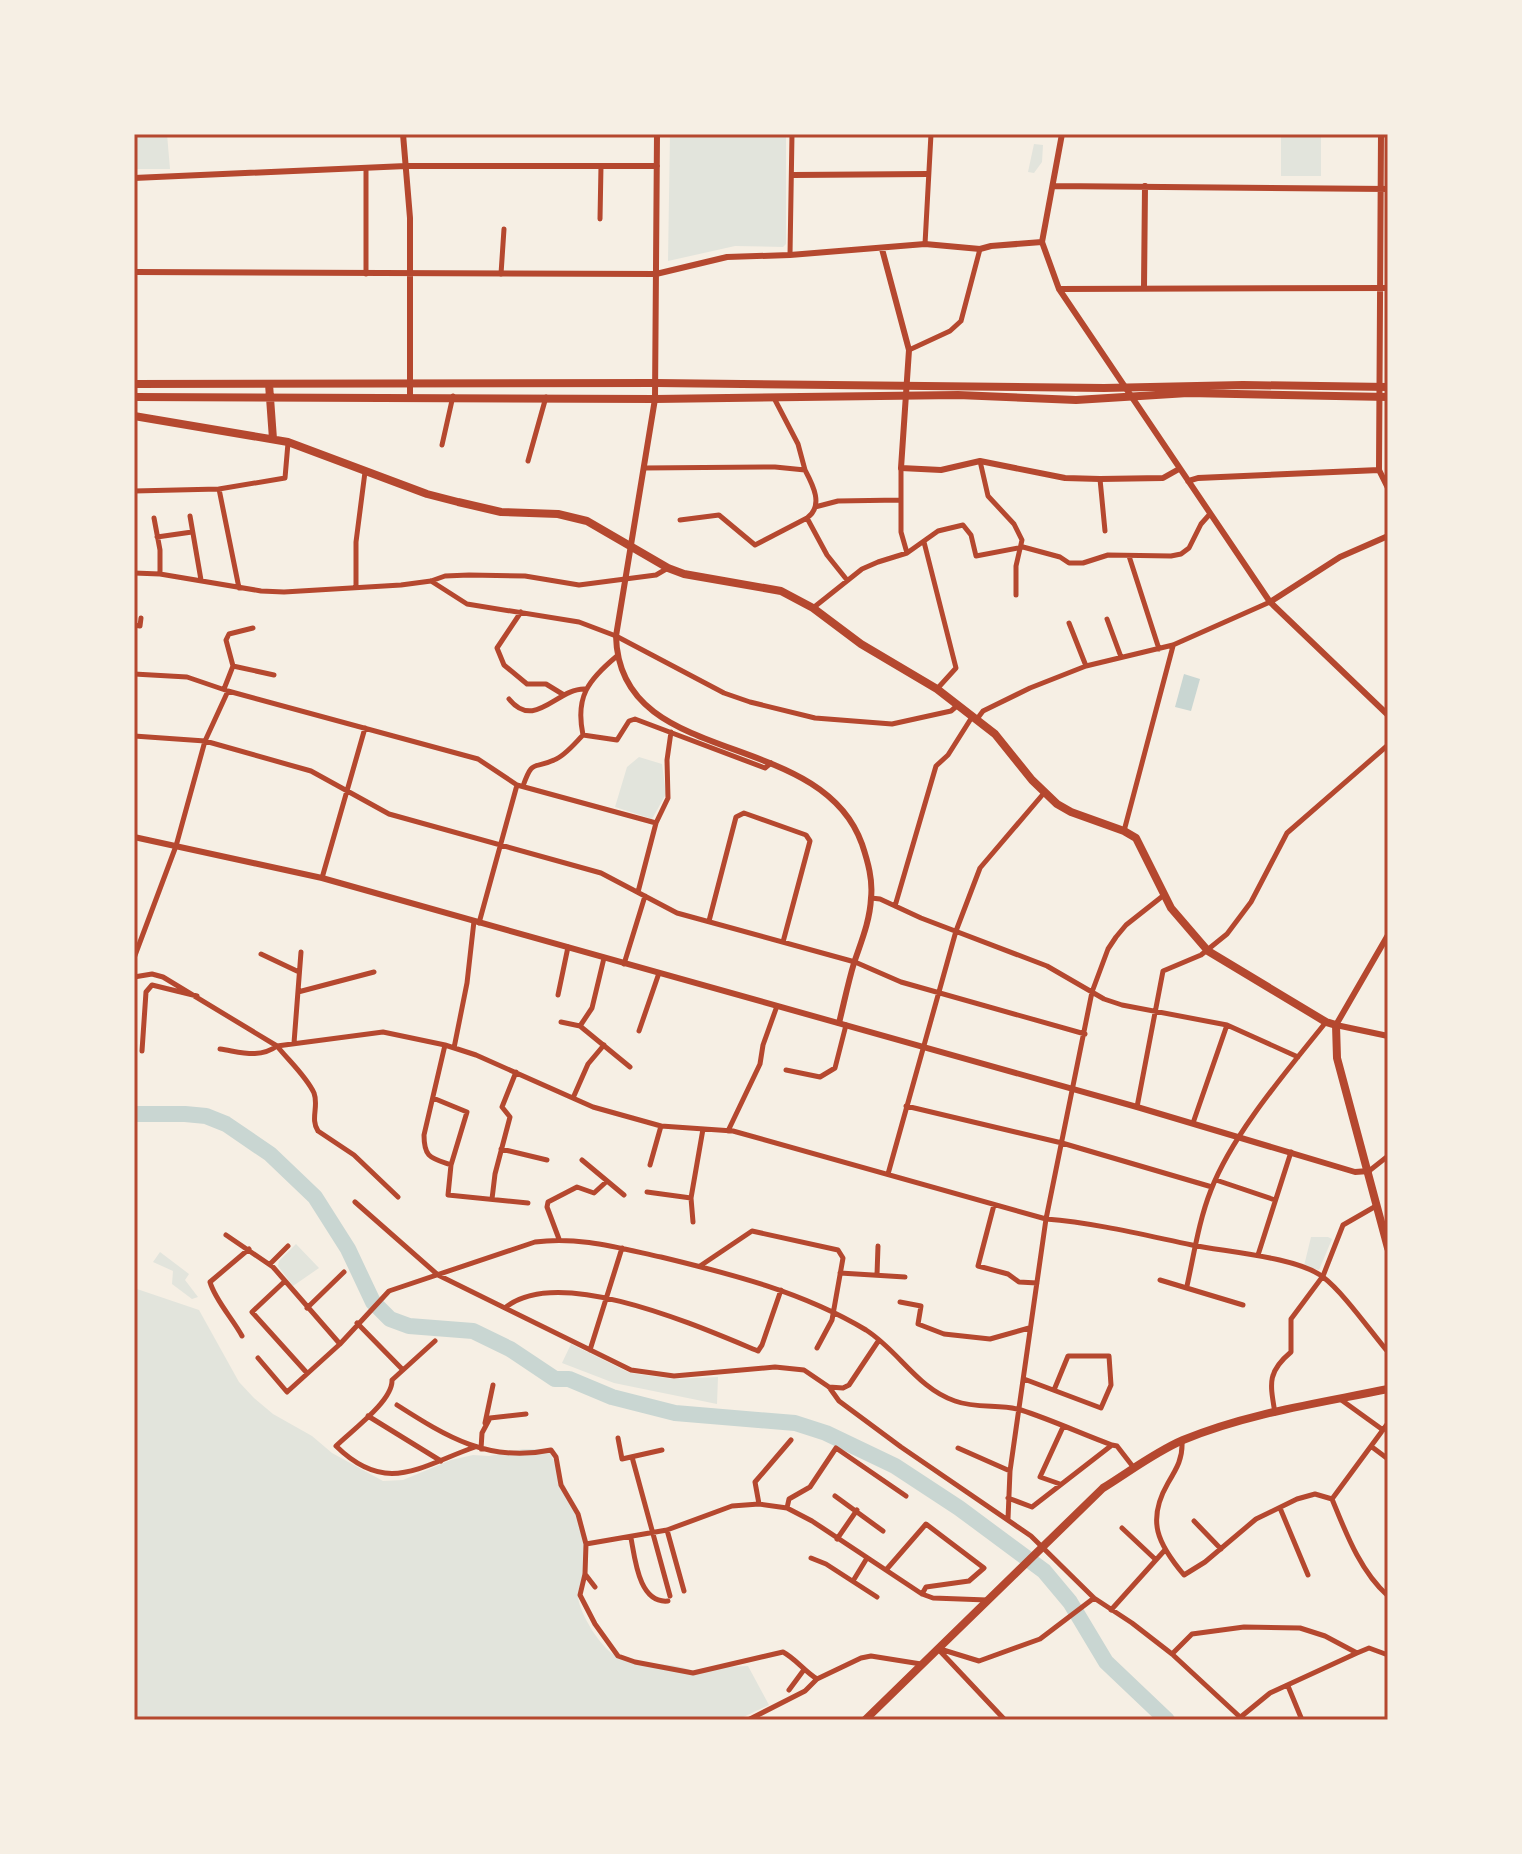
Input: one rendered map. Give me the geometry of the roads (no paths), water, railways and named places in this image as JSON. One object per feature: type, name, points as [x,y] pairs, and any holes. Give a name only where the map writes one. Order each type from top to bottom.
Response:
[{"type":"highway","points":[[134,384],[1243,385],[1384,392]]},
{"type":"highway","points":[[269,384],[273,439]]},
{"type":"highway","points":[[134,397],[655,399],[958,395],[1076,400],[1188,393],[1384,392]]},
{"type":"highway","points":[[134,416],[288,442],[427,494],[501,512],[558,514],[587,521],[630,548],[684,574],[781,591],[813,608],[861,644],[937,689],[995,734],[1044,793],[1071,812],[1136,838],[1164,895],[1183,924],[1208,951],[1326,1022],[1336,1025],[1337,1058],[1388,1248]]},
{"type":"highway","points":[[865,1720],[1103,1488],[1134,1468],[1182,1441],[1241,1421],[1388,1389]]},
{"type":"street","points":[[403,134],[410,218],[410,396]]},
{"type":"street","points":[[657,134],[655,399],[616,636],[617,656],[631,691],[651,711],[685,729],[810,781],[853,825],[866,856],[871,898],[867,926],[855,962],[835,1068],[820,1077],[786,1070]]},
{"type":"street","points":[[790,255],[792,134]]},
{"type":"street","points":[[925,244],[931,134]]},
{"type":"street","points":[[1062,134],[1042,242],[1059,289],[1270,602],[1388,715]]},
{"type":"street","points":[[1381,134],[1379,288],[1384,392],[1379,470],[1388,488]]},
{"type":"street","points":[[134,178],[406,166],[657,166]]},
{"type":"street","points":[[600,219],[601,166]]},
{"type":"street","points":[[366,168],[366,274]]},
{"type":"street","points":[[793,175],[928,174]]},
{"type":"street","points":[[1053,186],[1388,189]]},
{"type":"street","points":[[1144,288],[1145,186]]},
{"type":"street","points":[[501,274],[504,229]]},
{"type":"street","points":[[134,272],[656,274],[727,257],[925,244],[980,249],[1042,242]]},
{"type":"street","points":[[882,249],[909,350],[900,500],[901,532],[907,553]]},
{"type":"street","points":[[909,350],[950,331],[961,321],[980,249]]},
{"type":"street","points":[[1059,289],[1388,288]]},
{"type":"street","points":[[442,445],[453,396]]},
{"type":"street","points":[[528,461],[546,397]]},
{"type":"street","points":[[680,520],[719,515],[755,545],[813,514],[815,493],[798,444],[774,398]]},
{"type":"street","points":[[134,491],[219,489],[285,478],[288,442]]},
{"type":"street","points":[[901,468],[941,470],[980,461],[1065,478],[1100,479],[1163,478],[1179,469]]},
{"type":"street","points":[[980,461],[988,496],[1020,533],[1023,547],[1016,566],[1016,595]]},
{"type":"street","points":[[644,468],[775,467],[805,470]]},
{"type":"street","points":[[1188,481],[1198,478],[1379,470]]},
{"type":"street","points":[[356,587],[356,542],[365,472]]},
{"type":"street","points":[[1100,479],[1105,531]]},
{"type":"street","points":[[219,489],[239,588]]},
{"type":"street","points":[[815,507],[838,501],[900,500]]},
{"type":"street","points":[[813,608],[847,580],[878,562],[907,553],[938,531],[963,525],[971,535],[976,556],[1023,547],[1060,557],[1069,563],[1083,563],[1108,555],[1181,554],[1189,548],[1209,515]]},
{"type":"street","points":[[190,516],[201,580]]},
{"type":"street","points":[[154,518],[160,574]]},
{"type":"street","points":[[807,518],[827,555],[847,580]]},
{"type":"street","points":[[157,537],[192,532]]},
{"type":"street","points":[[895,906],[936,766],[983,711],[1086,666],[1173,645],[1270,602],[1340,557],[1388,536]]},
{"type":"street","points":[[924,542],[956,668],[937,689]]},
{"type":"street","points":[[1129,556],[1159,649]]},
{"type":"street","points":[[134,573],[284,592],[431,581],[445,576],[525,576],[579,585],[656,575],[668,568]]},
{"type":"street","points":[[431,581],[467,604],[579,622],[616,636],[724,693],[815,718],[892,724],[951,711],[958,705]]},
{"type":"street","points":[[521,612],[497,648],[504,665],[527,684],[546,684],[564,695]]},
{"type":"street","points":[[134,625],[140,626],[141,618]]},
{"type":"street","points":[[1107,619],[1121,657]]},
{"type":"street","points":[[1069,623],[1086,666]]},
{"type":"street","points":[[134,958],[176,846],[205,741],[233,666],[226,640],[229,634],[253,628]]},
{"type":"street","points":[[1124,831],[1173,645]]},
{"type":"street","points":[[583,735],[579,714],[586,689],[617,656]]},
{"type":"street","points":[[233,666],[274,675]]},
{"type":"street","points":[[134,674],[187,677],[478,759],[520,785],[656,823]]},
{"type":"street","points":[[509,699],[516,708],[538,710],[575,688],[586,689]]},
{"type":"street","points":[[583,735],[617,740],[629,721],[635,719],[765,768],[771,763]]},
{"type":"street","points":[[322,878],[365,728]]},
{"type":"street","points":[[638,892],[656,823],[669,790],[667,760],[671,732]]},
{"type":"street","points":[[454,1048],[477,922],[520,785],[535,764],[555,760],[583,735]]},
{"type":"street","points":[[134,736],[205,741],[311,771],[389,814],[601,873],[677,913],[855,962],[901,982],[1085,1034]]},
{"type":"street","points":[[1137,1107],[1163,971],[1208,951],[1227,934],[1251,902],[1287,833],[1388,745]]},
{"type":"street","points":[[888,1174],[956,931],[980,868],[1044,793]]},
{"type":"street","points":[[709,921],[736,817],[744,813],[806,835],[810,841],[783,942]]},
{"type":"street","points":[[134,837],[322,878],[1074,1089],[1355,1172],[1369,1171],[1388,1156]]},
{"type":"street","points":[[1008,1520],[1010,1471],[1046,1219],[1092,992],[1108,949],[1116,937],[1126,925],[1164,895]]},
{"type":"street","points":[[624,964],[645,896]]},
{"type":"street","points":[[871,898],[1047,966],[1122,1005],[1227,1025],[1298,1057]]},
{"type":"street","points":[[1388,935],[1336,1025],[1388,1036]]},
{"type":"street","points":[[558,995],[568,947]]},
{"type":"street","points":[[294,1043],[301,952]]},
{"type":"street","points":[[261,954],[299,972]]},
{"type":"street","points":[[580,1026],[592,1008],[604,958]]},
{"type":"street","points":[[298,992],[374,972]]},
{"type":"street","points":[[639,1031],[659,973]]},
{"type":"street","points":[[134,977],[152,974],[163,977],[277,1046],[315,1096],[314,1126],[318,1131],[354,1155],[398,1197]]},
{"type":"street","points":[[142,1051],[146,992],[152,985],[197,996]]},
{"type":"street","points":[[728,1131],[760,1064],[763,1045],[777,1006]]},
{"type":"street","points":[[561,1022],[580,1026],[630,1067]]},
{"type":"street","points":[[1187,1286],[1212,1187],[1240,1138],[1326,1022]]},
{"type":"street","points":[[1193,1123],[1227,1025]]},
{"type":"street","points":[[220,1049],[257,1055],[266,1054],[277,1046],[383,1032],[454,1048],[593,1107],[661,1126],[728,1131],[1046,1219],[1079,1222],[1258,1255],[1323,1276],[1388,1352]]},
{"type":"street","points":[[445,1045],[424,1149],[431,1158],[451,1165]]},
{"type":"street","points":[[573,1098],[588,1064],[604,1045]]},
{"type":"street","points":[[492,1199],[510,1117],[502,1107],[516,1072]]},
{"type":"street","points":[[433,1098],[467,1112],[451,1165],[448,1195],[528,1203]]},
{"type":"street","points":[[906,1106],[1062,1143],[1212,1187]]},
{"type":"street","points":[[650,1165],[661,1126]]},
{"type":"street","points":[[693,1222],[691,1198],[703,1129]]},
{"type":"street","points":[[501,1149],[547,1160]]},
{"type":"street","points":[[1258,1255],[1291,1152]]},
{"type":"street","points":[[582,1160],[624,1195]]},
{"type":"street","points":[[1216,1180],[1275,1200]]},
{"type":"street","points":[[559,1239],[548,1202],[577,1187],[594,1193],[606,1182]]},
{"type":"street","points":[[647,1192],[691,1198]]},
{"type":"street","points":[[355,1202],[438,1275],[631,1370],[651,1374],[710,1375],[775,1367],[804,1370],[829,1387],[839,1401],[901,1447],[1031,1536],[1094,1598],[1172,1654],[1238,1719],[1270,1693],[1357,1653],[1369,1648],[1388,1655]]},
{"type":"street","points":[[994,1205],[978,1266],[1008,1274],[1019,1282],[1037,1283]]},
{"type":"street","points":[[1275,1413],[1271,1388],[1274,1367],[1291,1352],[1291,1319],[1323,1276],[1343,1225],[1377,1205]]},
{"type":"street","points":[[700,1266],[752,1231],[838,1250],[843,1258],[833,1313],[817,1348]]},
{"type":"street","points":[[226,1235],[270,1264],[340,1344]]},
{"type":"street","points":[[258,1358],[287,1392],[340,1344],[389,1291],[519,1246],[559,1239],[622,1248],[700,1266],[781,1290],[833,1313],[879,1340],[932,1390],[955,1401],[1019,1409],[1117,1446],[1134,1468]]},
{"type":"street","points":[[270,1264],[288,1246]]},
{"type":"street","points":[[877,1275],[878,1246]]},
{"type":"street","points":[[590,1351],[622,1248]]},
{"type":"street","points":[[242,1336],[227,1309],[213,1293],[210,1282],[249,1249]]},
{"type":"street","points":[[307,1308],[344,1272]]},
{"type":"street","points":[[840,1273],[905,1277]]},
{"type":"street","points":[[1160,1280],[1243,1305]]},
{"type":"street","points":[[285,1281],[252,1312],[307,1373]]},
{"type":"street","points":[[505,1308],[514,1301],[539,1294],[608,1298],[676,1317],[758,1351],[781,1290]]},
{"type":"street","points":[[900,1302],[921,1306],[918,1324],[944,1334],[990,1339],[1030,1328]]},
{"type":"street","points":[[357,1323],[403,1370]]},
{"type":"street","points":[[829,1387],[849,1385],[879,1340]]},
{"type":"street","points":[[435,1341],[392,1380],[392,1387],[381,1404],[336,1446],[351,1460],[378,1473],[394,1475],[478,1448]]},
{"type":"street","points":[[1024,1379],[1101,1408],[1111,1385],[1109,1356],[1068,1356],[1054,1390]]},
{"type":"street","points":[[478,1448],[493,1385]]},
{"type":"street","points":[[1340,1399],[1383,1430]]},
{"type":"street","points":[[397,1405],[445,1435],[478,1448],[520,1454],[551,1450],[556,1457],[561,1485],[578,1514],[586,1544],[585,1574],[580,1595],[582,1603],[618,1656],[660,1668],[693,1673],[783,1652],[803,1671],[817,1679]]},
{"type":"street","points":[[485,1423],[490,1418],[526,1414]]},
{"type":"street","points":[[368,1416],[441,1461]]},
{"type":"street","points":[[1332,1499],[1388,1423]]},
{"type":"street","points":[[1060,1484],[1040,1477],[1063,1427]]},
{"type":"street","points":[[618,1438],[622,1459],[662,1450]]},
{"type":"street","points":[[759,1504],[755,1482],[791,1440]]},
{"type":"street","points":[[1182,1441],[1183,1453],[1179,1465],[1155,1509],[1164,1551],[1184,1575],[1199,1567],[1248,1524],[1297,1499],[1315,1494],[1332,1499],[1363,1566],[1388,1596]]},
{"type":"street","points":[[1008,1498],[1032,1507],[1112,1445]]},
{"type":"street","points":[[1372,1447],[1388,1459]]},
{"type":"street","points":[[787,1508],[789,1499],[810,1487],[836,1448],[906,1496]]},
{"type":"street","points":[[958,1448],[1010,1471]]},
{"type":"street","points":[[631,1538],[637,1570],[646,1590],[657,1600],[669,1599],[632,1457]]},
{"type":"street","points":[[835,1496],[883,1531]]},
{"type":"street","points":[[586,1544],[667,1530],[732,1506],[759,1504],[787,1508],[812,1521],[922,1594],[933,1598],[987,1600]]},
{"type":"street","points":[[1280,1508],[1308,1575]]},
{"type":"street","points":[[837,1539],[857,1510]]},
{"type":"street","points":[[1194,1521],[1221,1549]]},
{"type":"street","points":[[886,1570],[926,1524],[984,1568],[969,1581],[926,1587],[922,1594]]},
{"type":"street","points":[[1122,1528],[1155,1559]]},
{"type":"street","points":[[667,1530],[684,1591]]},
{"type":"street","points":[[1111,1610],[1164,1551]]},
{"type":"street","points":[[811,1558],[826,1564],[877,1597]]},
{"type":"street","points":[[853,1581],[867,1558]]},
{"type":"street","points":[[585,1574],[595,1587]]},
{"type":"street","points":[[939,1649],[979,1661],[1040,1639],[1094,1598]]},
{"type":"street","points":[[1172,1654],[1192,1634],[1244,1627],[1310,1631],[1340,1642],[1357,1653]]},
{"type":"street","points":[[939,1649],[1005,1720]]},
{"type":"street","points":[[748,1720],[805,1691],[817,1679],[866,1656],[922,1665]]},
{"type":"street","points":[[789,1690],[803,1671]]},
{"type":"street","points":[[1288,1686],[1302,1720]]},
{"type":"waterway","points":[[134,1114],[206,1116],[226,1124],[270,1154],[315,1197],[348,1249],[373,1302],[390,1319],[409,1326],[473,1331],[510,1349],[555,1379],[569,1379],[612,1397],[675,1413],[795,1423],[826,1433],[895,1466],[959,1508],[1044,1571],[1070,1602],[1106,1662],[1167,1720]]}]
